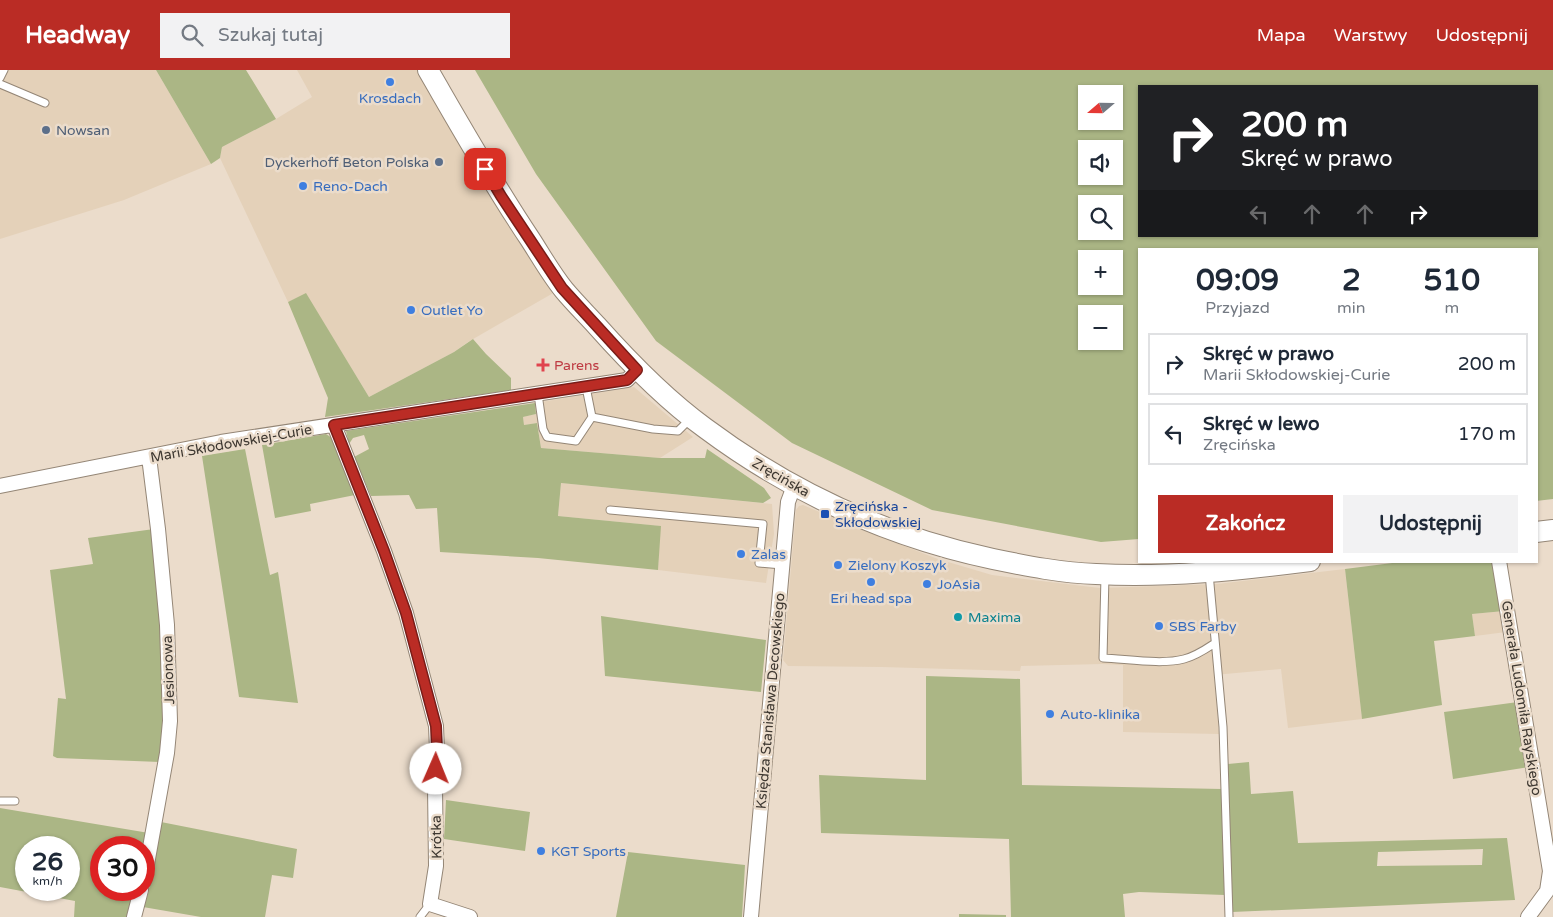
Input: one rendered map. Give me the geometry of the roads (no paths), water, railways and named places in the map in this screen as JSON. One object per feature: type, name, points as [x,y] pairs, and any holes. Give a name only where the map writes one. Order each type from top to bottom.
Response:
[{"type":"street","name":"Zręcińska","points":[[428,70],[501,196],[562,288],[637,370],[692,418],[739,452],[794,486],[864,519],[954,550],[1042,569],[1105,575],[1154,576],[1292,563]]},
{"type":"street","name":"Marii Skłodowskiej-Curie","points":[[0,486],[221,442],[627,380],[637,370]]},
{"type":"street","name":"Krótka","points":[[334,425],[384,551],[406,613],[436,726],[436,866],[430,904]]},
{"type":"street","name":"Jesionowa","points":[[149,457],[167,624],[170,721],[167,753],[152,836]]},
{"type":"street","name":"Księdza Stanisława Decowskiego","points":[[751,917],[788,502],[794,486]]},
{"type":"street","points":[[1538,532],[1553,530]]},
{"type":"street","name":"Generała Ludomiła Rayskiego","points":[[1500,563],[1550,871],[1547,890],[1528,917]]},
{"type":"street","points":[[134,917],[139,901]]},
{"type":"street","points":[[430,904],[470,917]]},
{"type":"lane","points":[[0,78],[4,70]]},
{"type":"lane","points":[[0,84],[44,103]]},
{"type":"lane","points":[[538,394],[543,429],[547,437],[576,441],[592,417],[586,387]]},
{"type":"lane","points":[[592,417],[653,429],[678,431],[692,418]]},
{"type":"lane","points":[[610,510],[763,524],[760,563],[782,565]]},
{"type":"lane","points":[[1209,572],[1223,727],[1229,917]]},
{"type":"lane","points":[[1105,575],[1103,658],[1166,661],[1184,659],[1200,653],[1216,643]]},
{"type":"lane","points":[[0,800],[15,801]]},
{"type":"lane","points":[[420,917],[430,904]]},
{"type":"place","name":"Krosdach","points":[[390,82]]},
{"type":"place","name":"Nowsan","points":[[46,130]]},
{"type":"place","name":"Dyckerhoff Beton Polska","points":[[439,162]]},
{"type":"place","name":"Reno-Dach","points":[[303,186]]},
{"type":"place","name":"Outlet Yo","points":[[411,310]]},
{"type":"place","name":"Parens","points":[[543,365]]},
{"type":"place","name":"Zręcińska - Skłodowskiej","points":[[825,514]]},
{"type":"place","name":"Zalas","points":[[741,554]]},
{"type":"place","name":"Zielony Koszyk","points":[[838,565]]},
{"type":"place","name":"Eri head spa","points":[[871,582]]},
{"type":"place","name":"JoAsia","points":[[927,584]]},
{"type":"place","name":"Maxima","points":[[958,617]]},
{"type":"place","name":"SBS Farby","points":[[1159,626]]},
{"type":"place","name":"Auto-klinika","points":[[1050,714]]},
{"type":"place","name":"KGT Sports","points":[[541,851]]}]
